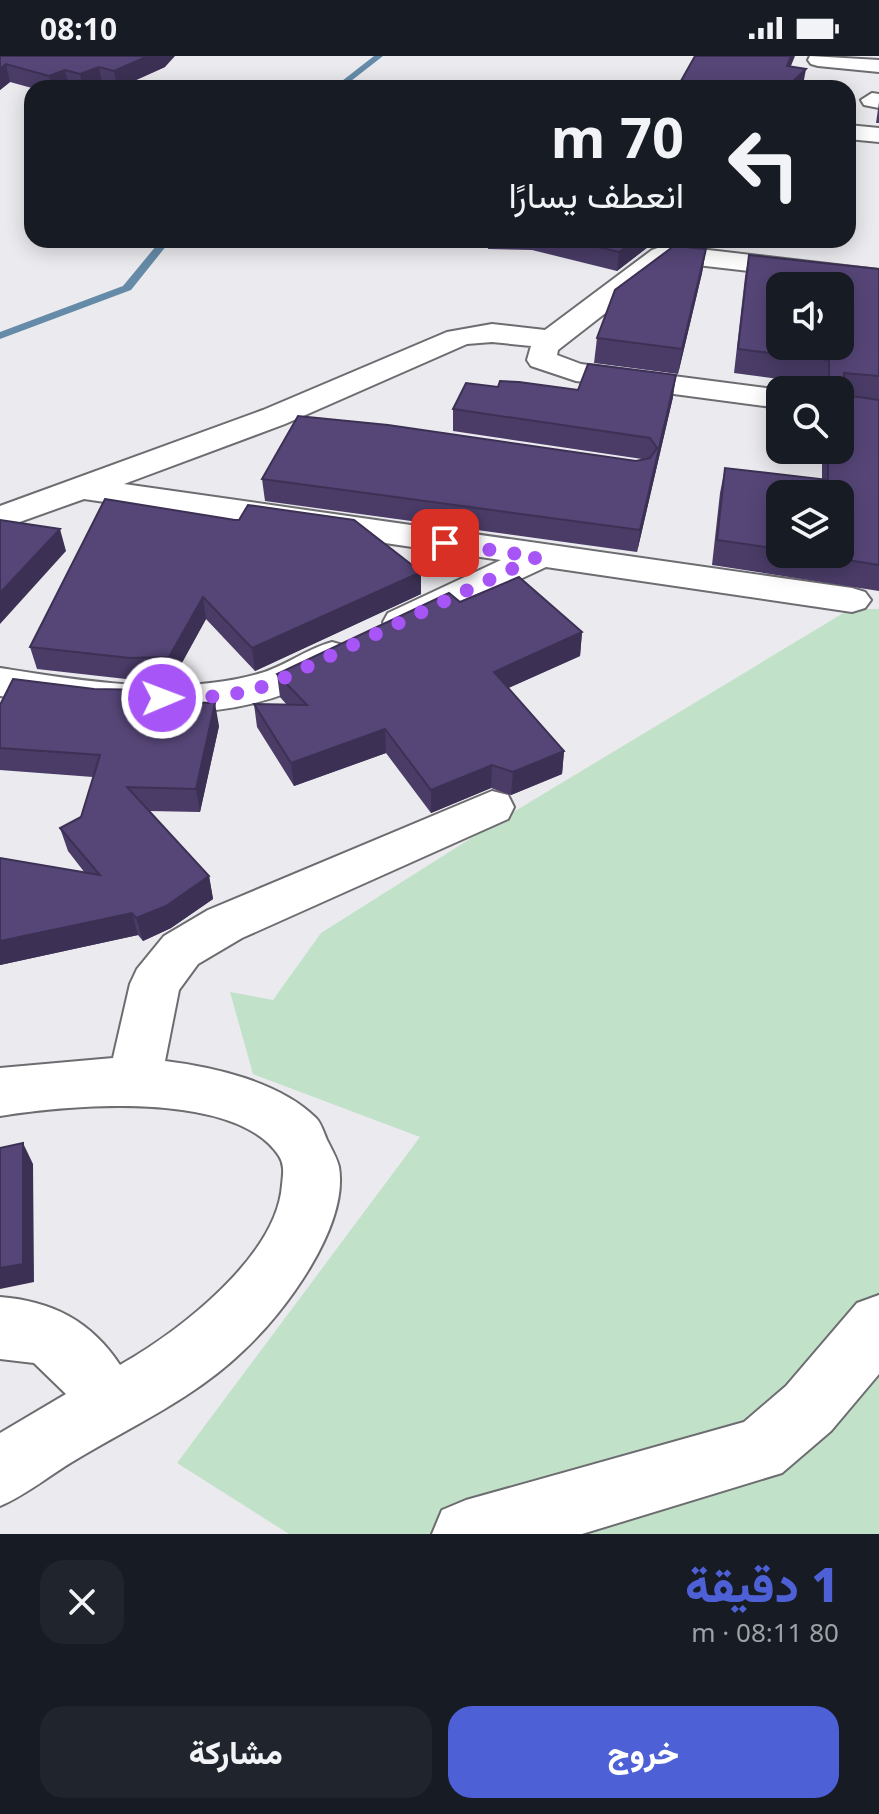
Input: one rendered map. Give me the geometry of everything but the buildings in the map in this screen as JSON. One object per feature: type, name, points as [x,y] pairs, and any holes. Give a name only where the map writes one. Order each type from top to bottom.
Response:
[{"type":"street","points":[[816,64],[867,62]]},
{"type":"street","points":[[856,133],[879,135]]},
{"type":"street","points":[[669,248],[551,340],[543,349],[542,360],[553,366],[766,397]]},
{"type":"street","points":[[685,248],[879,278]]},
{"type":"street","points":[[0,518],[274,417],[466,335],[501,332],[551,340]]},
{"type":"street","points":[[274,417],[336,427]]},
{"type":"street","points":[[80,488],[537,557],[852,600]]},
{"type":"street","points":[[0,682],[106,695],[227,696],[269,685],[537,557]]},
{"type":"street","points":[[135,1080],[155,984],[181,950],[225,924],[492,807]]},
{"type":"street","points":[[0,1092],[50,1083],[135,1080],[178,1085],[278,1119],[305,1148],[313,1173],[312,1200],[302,1226],[247,1305],[201,1349],[62,1430],[0,1473]]},
{"type":"street","points":[[466,1534],[759,1450],[788,1432],[809,1412],[879,1325]]},
{"type":"street","points":[[0,1328],[44,1335],[67,1348],[86,1364],[107,1404]]},
{"type":"green space","points":[[850,609],[879,609],[879,1534],[289,1534],[177,1463],[420,1137],[253,1074],[230,992],[273,1000],[321,933],[492,825]]},
{"type":"waterway","points":[[348,80],[379,56]]},
{"type":"waterway","points":[[0,336],[127,288],[160,248]]},
{"type":"route","points":[[162,698],[227,696],[269,685],[537,557],[445,543]]}]
